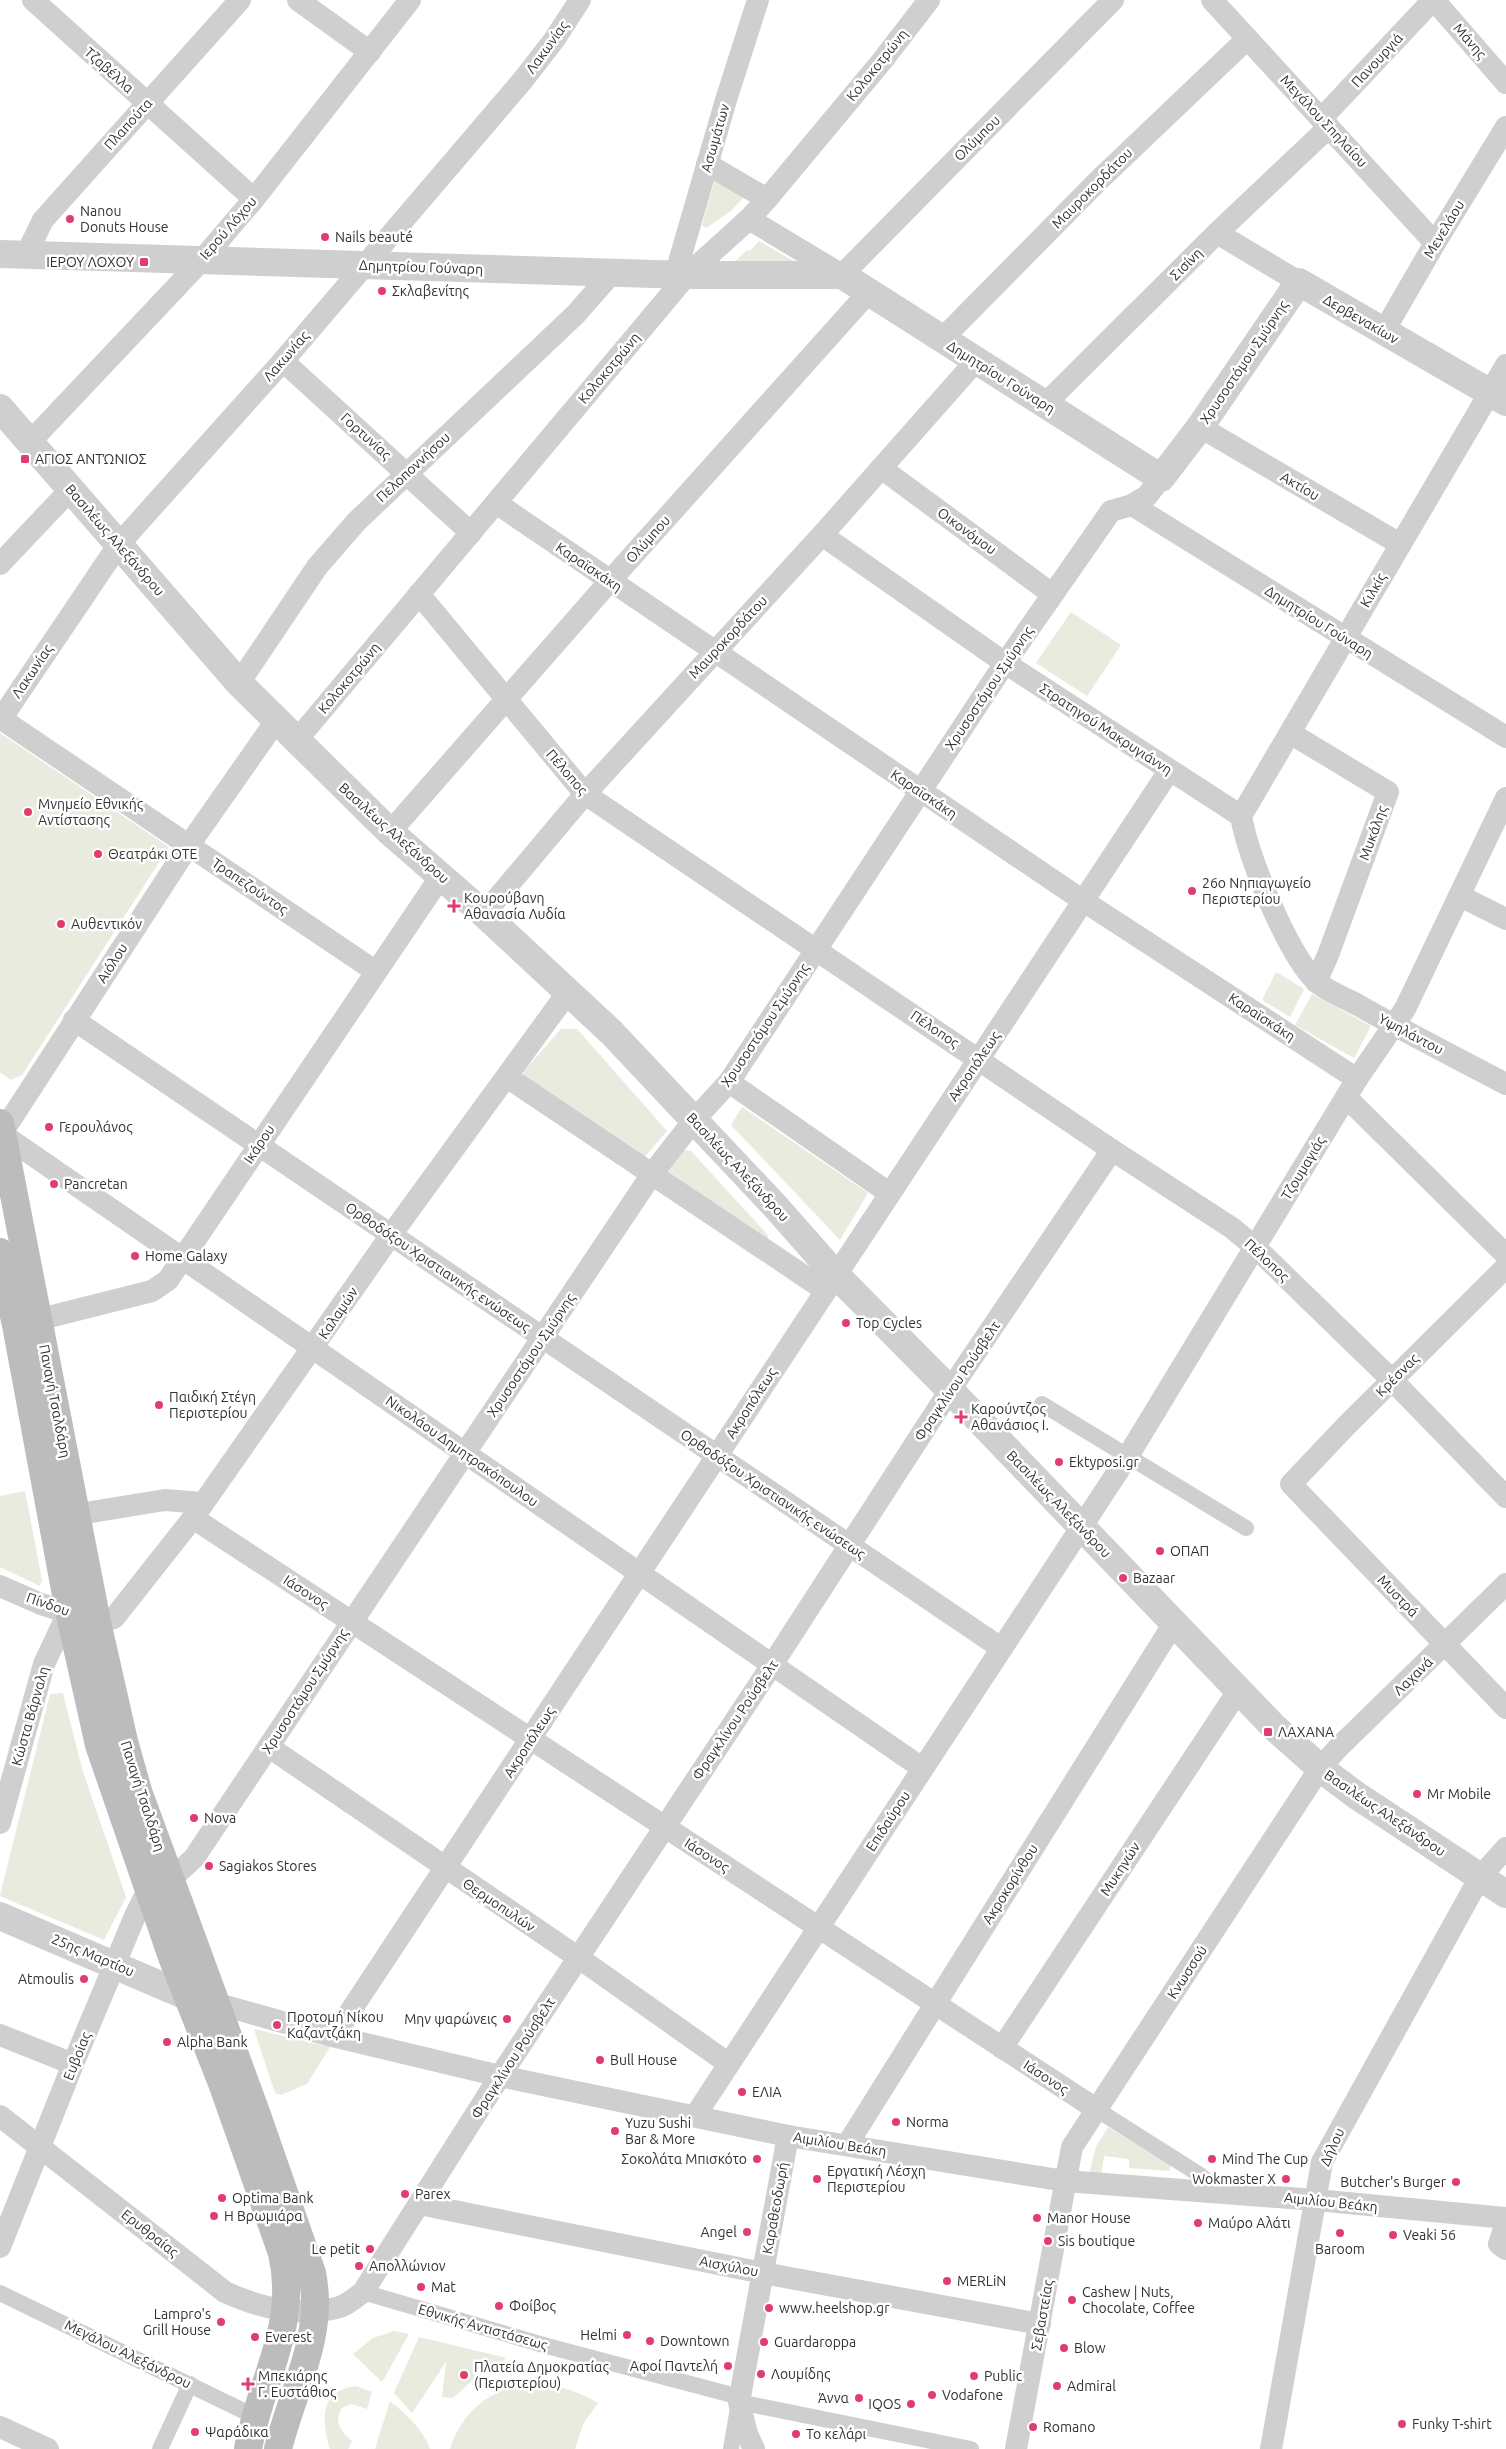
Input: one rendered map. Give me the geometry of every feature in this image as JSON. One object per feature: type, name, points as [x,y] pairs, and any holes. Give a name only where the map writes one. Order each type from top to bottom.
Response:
[{"type":"main road","name":"Παναγή Τσαλδάρη","points":[[1,1131],[28,1323],[65,1516],[97,1622],[186,1996],[222,2083],[282,2253],[286,2273],[286,2311],[278,2350],[256,2417],[248,2449]]},
{"type":"main road","name":"Παναγή Τσαλδάρη","points":[[1,1263],[28,1323]]},
{"type":"main road","name":"Παναγή Τσαλδάρη","points":[[65,1516],[69,1611],[99,1745],[118,1804],[160,1883],[215,2003],[312,2272],[317,2294],[316,2310],[307,2357],[278,2449]]},
{"type":"street","name":"Τζαβέλλα","points":[[33,0],[146,104],[254,199]]},
{"type":"street","name":"Πλαπούτα","points":[[13,254],[240,0]]},
{"type":"street","points":[[298,0],[370,52]]},
{"type":"street","name":"Ιερού Λόχου","points":[[30,442],[202,260],[254,199],[410,0]]},
{"type":"street","name":"Λακωνίας","points":[[0,718],[119,544],[283,361],[523,80],[554,40],[580,0]]},
{"type":"street","name":"Ασωμάτων","points":[[687,275],[679,262],[758,0]]},
{"type":"street","name":"Κολοκοτρώνη","points":[[296,741],[687,275],[749,219],[767,198],[882,61],[929,0]]},
{"type":"street","name":"Ολύμπου","points":[[842,276],[1113,0]]},
{"type":"street","name":"Μεγάλου Σπηλαίου","points":[[1212,0],[1435,243]]},
{"type":"street","name":"Μάνης","points":[[1434,0],[1506,82]]},
{"type":"street","name":"Πανουργιά","points":[[1325,123],[1434,0]]},
{"type":"street","name":"Μαυροκορδάτου","points":[[941,340],[1098,181],[1248,39]]},
{"type":"street","name":"Σισίνη","points":[[1045,404],[1218,234],[1325,123]]},
{"type":"street","name":"Μενελάου","points":[[1384,332],[1435,243],[1506,127]]},
{"type":"street","points":[[707,164],[767,198]]},
{"type":"street","name":"Δημητρίου Γούναρη","points":[[749,219],[1161,478]]},
{"type":"street","name":"Δερβενακίων","points":[[1218,234],[1498,397]]},
{"type":"street","name":"Δημητρίου Γούναρη","points":[[13,254],[687,275],[842,276]]},
{"type":"street","name":"Πελοποννήσου","points":[[239,683],[317,567],[356,522],[575,315],[612,273]]},
{"type":"street","name":"Χρυσοστόμου Σμύρνης","points":[[160,1883],[194,1858],[652,1174],[694,1120],[730,1082],[815,949],[1005,663],[1111,511],[1132,505],[1148,496],[1200,427],[1299,282]]},
{"type":"street","name":"Ολύμπου","points":[[390,832],[505,699],[868,293]]},
{"type":"street","name":"Γορτυνίας","points":[[283,361],[471,533]]},
{"type":"street","name":"Μαυροκορδάτου","points":[[484,914],[585,794],[822,535],[975,362]]},
{"type":"street","name":"Κιλκίς","points":[[1241,816],[1400,544],[1498,397],[1506,364]]},
{"type":"street","name":"Βασιλέως Αλεξάνδρου","points":[[0,408],[239,683],[390,832],[484,914],[611,1032],[694,1120],[830,1282],[950,1390],[1274,1728],[1320,1768],[1356,1795],[1506,1894]]},
{"type":"street","name":"Ακτίου","points":[[1200,427],[1400,544]]},
{"type":"street","name":"Οικονόμου","points":[[881,468],[1052,594]]},
{"type":"street","points":[[0,564],[71,489]]},
{"type":"street","name":"Καραϊσκάκη","points":[[496,503],[609,582],[1085,902],[1351,1088],[1505,1253]]},
{"type":"street","name":"Δημητρίου Γούναρη","points":[[1132,505],[1345,639],[1506,737]]},
{"type":"street","name":"Στρατηγού Μακρυγιάννη","points":[[822,535],[1005,663],[1241,816]]},
{"type":"street","name":"Πέλοπος","points":[[419,594],[585,794],[1112,1150],[1232,1228],[1255,1247],[1392,1380],[1506,1496]]},
{"type":"street","name":"Τραπεζούντος","points":[[0,718],[375,971]]},
{"type":"street","name":"Αιόλου","points":[[1,1131],[189,846],[276,721]]},
{"type":"street","name":"Μυκάλης","points":[[1290,733],[1388,792],[1328,955],[1316,982]]},
{"type":"street","name":"Ακροπόλεως","points":[[334,2036],[830,1282],[1085,902],[1169,771]]},
{"type":"street","name":"Τζουμαγιάς","points":[[1081,1526],[1128,1456],[1351,1088],[1405,1010],[1506,798]]},
{"type":"street","points":[[1241,816],[1244,836],[1253,860],[1293,951],[1316,982]]},
{"type":"street","name":"Ικάρου","points":[[28,1323],[152,1291],[168,1280],[441,876]]},
{"type":"street","points":[[1460,896],[1506,919]]},
{"type":"street","name":"Υψηλάντου","points":[[1316,982],[1506,1084]]},
{"type":"street","name":"Καλαμών","points":[[97,1622],[114,1618],[198,1511],[314,1349],[392,1235],[568,992]]},
{"type":"street","name":"Ορθοδόξου Χριστιανικής ενώσεως","points":[[74,1020],[1001,1648]]},
{"type":"street","name":"Βασιλέως Αλεξάνδρου","points":[[507,1077],[652,1174],[830,1282]]},
{"type":"street","points":[[730,1082],[889,1193]]},
{"type":"street","name":"Νικολάου Δημητρακόπουλου","points":[[1,1131],[922,1768]]},
{"type":"street","name":"Φραγκλίνου Ρούσβελτ","points":[[363,2292],[500,2076],[772,1665],[950,1390],[1112,1150]]},
{"type":"street","name":"Κρέσνας","points":[[1290,1484],[1392,1380],[1505,1253]]},
{"type":"street","points":[[1042,1404],[1246,1528]]},
{"type":"street","name":"Μυστρά","points":[[1290,1484],[1506,1708]]},
{"type":"street","name":"Ιάσονος","points":[[65,1516],[165,1500],[198,1511],[351,1622],[1002,2048],[1200,2175],[1221,2192]]},
{"type":"street","name":"Επιδαύρου","points":[[695,2116],[1081,1526]]},
{"type":"street","name":"Λαχανά","points":[[1320,1768],[1338,1748],[1506,1584]]},
{"type":"street","name":"Πίνδου","points":[[0,1586],[41,1604],[69,1611],[97,1622]]},
{"type":"street","name":"Κώστα Βάρναλη","points":[[0,1823],[9,1756],[44,1664],[69,1611]]},
{"type":"street","name":"Ακροκορίνθου","points":[[847,2145],[1174,1623]]},
{"type":"street","name":"Μυκηνών","points":[[1002,2048],[1238,1691]]},
{"type":"street","name":"Θερμοπυλών","points":[[269,1747],[579,1958],[729,2064]]},
{"type":"street","name":"Κνωσσού","points":[[1065,2181],[1072,2147],[1320,1768]]},
{"type":"street","name":"Δήλου","points":[[1271,2449],[1322,2162],[1480,1877],[1506,1848]]},
{"type":"street","name":"Ευβοίας","points":[[0,2247],[73,2064],[116,1964],[160,1883]]},
{"type":"street","name":"25ης Μαρτίου","points":[[0,1916],[116,1964],[186,1996],[215,2003]]},
{"type":"street","name":"Αιμιλίου Βεάκη","points":[[215,2003],[334,2036],[500,2076],[788,2136],[1065,2181],[1316,2200],[1506,2220]]},
{"type":"street","points":[[0,2035],[73,2064]]},
{"type":"street","name":"Ερυθραίας","points":[[0,2116],[225,2292],[255,2305],[286,2311],[316,2310]]},
{"type":"street","name":"Καραθεοδωρή","points":[[732,2449],[739,2400],[788,2136]]},
{"type":"street","name":"Σεβαστείας","points":[[1016,2449],[1065,2181]]},
{"type":"street","name":"Αισχύλου","points":[[419,2204],[763,2273],[1040,2324]]},
{"type":"street","points":[[1506,2220],[1499,2244],[1506,2249]]},
{"type":"street","points":[[316,2310],[338,2308],[363,2292]]},
{"type":"street","name":"Εθνικής Αντιστάσεως","points":[[363,2292],[739,2400],[971,2449]]},
{"type":"street","name":"Μεγάλου Αλεξάνδρου","points":[[0,2293],[256,2417]]},
{"type":"street","points":[[160,2449],[190,2384]]},
{"type":"street","points":[[739,2400],[747,2434],[754,2449]]},
{"type":"street","points":[[0,2427],[37,2447]]},
{"type":"shaded area","points":[[715,179],[744,197],[731,211],[706,228],[702,225]]},
{"type":"shaded area","points":[[759,241],[806,268],[728,268],[747,250],[750,251]]},
{"type":"shaded area","points":[[1071,612],[1121,645],[1087,696],[1036,663]]},
{"type":"shaded area","points":[[0,733],[169,847],[22,1075],[11,1080],[1,1073],[0,1070]]},
{"type":"shaded area","points":[[1276,972],[1304,989],[1290,1017],[1262,1000]]},
{"type":"shaded area","points":[[1312,994],[1371,1026],[1354,1058],[1295,1025]]},
{"type":"shaded area","points":[[561,1029],[577,1029],[667,1131],[643,1159],[523,1081],[524,1071]]},
{"type":"shaded area","points":[[742,1107],[868,1193],[840,1240],[731,1125]]},
{"type":"shaded area","points":[[682,1150],[691,1151],[768,1235],[768,1241],[668,1171]]},
{"type":"shaded area","points":[[25,1491],[42,1580],[40,1586],[0,1567],[0,1496]]},
{"type":"shaded area","points":[[63,1693],[83,1772],[126,1897],[104,1940],[0,1896],[50,1694]]},
{"type":"shaded area","points":[[254,2029],[330,2047],[307,2084],[281,2095],[275,2093]]},
{"type":"shaded area","points":[[1108,2127],[1171,2165],[1169,2171],[1129,2168],[1129,2159],[1104,2156],[1101,2176],[1089,2174],[1096,2147]]},
{"type":"shaded area","points":[[394,2331],[409,2334],[382,2382],[353,2354],[373,2338]]},
{"type":"shaded area","points":[[419,2337],[507,2358],[474,2379],[453,2398],[442,2397],[446,2362],[412,2413],[394,2393]]},
{"type":"shaded area","points":[[533,2383],[567,2389],[598,2403],[583,2424],[575,2449],[450,2449],[462,2423],[481,2403],[492,2395],[518,2385]]},
{"type":"shaded area","points":[[356,2386],[372,2392],[367,2409],[351,2404],[342,2408],[339,2413],[338,2422],[342,2430],[352,2441],[348,2449],[330,2449],[325,2428],[326,2409],[329,2401],[335,2394],[344,2389]]},
{"type":"shaded area","points":[[390,2401],[418,2428],[430,2449],[375,2449]]},
{"type":"place","name":"Nanou Donuts House","points":[[70,219]]},
{"type":"place","name":"Nails beauté","points":[[325,237]]},
{"type":"place","name":"ΙΕΡΟΥ ΛΟΧΟΥ","points":[[144,262]]},
{"type":"place","name":"Σκλαβενίτης","points":[[382,291]]},
{"type":"place","name":"ΑΓΙΟΣ ΑΝΤΏΝΙΟΣ","points":[[25,459]]},
{"type":"place","name":"Μνημείο Εθνικής Αντίστασης","points":[[28,812]]},
{"type":"place","name":"Θεατράκι ΟΤΕ","points":[[98,854]]},
{"type":"place","name":"26ο Νηπιαγωγείο Περιστερίου","points":[[1192,891]]},
{"type":"place","name":"Κουρούβανη Αθανασία Λυδία","points":[[454,906]]},
{"type":"place","name":"Αυθεντικόν","points":[[61,924]]},
{"type":"place","name":"Γερουλάνος","points":[[49,1127]]},
{"type":"place","name":"Pancretan","points":[[54,1184]]},
{"type":"place","name":"Home Galaxy","points":[[135,1256]]},
{"type":"place","name":"Top Cycles","points":[[846,1323]]},
{"type":"place","name":"Παιδική Στέγη Περιστερίου","points":[[159,1405]]},
{"type":"place","name":"Καρούντζος Αθανάσιος Ι.","points":[[961,1417]]},
{"type":"place","name":"Ektyposi.gr","points":[[1059,1462]]},
{"type":"place","name":"ΟΠΑΠ","points":[[1160,1551]]},
{"type":"place","name":"Bazaar","points":[[1123,1578]]},
{"type":"place","name":"ΛΑΧΑΝΑ","points":[[1268,1732]]},
{"type":"place","name":"Mr Mobile","points":[[1417,1794]]},
{"type":"place","name":"Nova","points":[[194,1818]]},
{"type":"place","name":"Sagiakos Stores","points":[[209,1866]]},
{"type":"place","name":"Atmoulis","points":[[84,1979]]},
{"type":"place","name":"Μην ψαρώνεις","points":[[507,2019]]},
{"type":"place","name":"Προτομή Νίκου Καζαντζάκη","points":[[277,2025]]},
{"type":"place","name":"Alpha Bank","points":[[167,2042]]},
{"type":"place","name":"Bull House","points":[[600,2060]]},
{"type":"place","name":"ΕΛΙΑ","points":[[742,2092]]},
{"type":"place","name":"Norma","points":[[896,2122]]},
{"type":"place","name":"Yuzu Sushi Bar & More","points":[[615,2131]]},
{"type":"place","name":"Σοκολάτα Μπισκότο","points":[[757,2159]]},
{"type":"place","name":"Mind The Cup","points":[[1212,2159]]},
{"type":"place","name":"Εργατική Λέσχη Περιστερίου","points":[[817,2179]]},
{"type":"place","name":"Wokmaster X","points":[[1286,2179]]},
{"type":"place","name":"Butcher's Burger","points":[[1456,2182]]},
{"type":"place","name":"Parex","points":[[405,2194]]},
{"type":"place","name":"Optima Bank","points":[[222,2198]]},
{"type":"place","name":"Η Βρωμιάρα","points":[[214,2216]]},
{"type":"place","name":"Manor House","points":[[1037,2218]]},
{"type":"place","name":"Μαύρο Αλάτι","points":[[1198,2223]]},
{"type":"place","name":"Angel","points":[[747,2232]]},
{"type":"place","name":"Baroom","points":[[1340,2233]]},
{"type":"place","name":"Veaki 56","points":[[1393,2235]]},
{"type":"place","name":"Sis boutique","points":[[1048,2241]]},
{"type":"place","name":"Le petit","points":[[370,2249]]},
{"type":"place","name":"Απολλώνιον","points":[[359,2266]]},
{"type":"place","name":"MERLiN","points":[[947,2281]]},
{"type":"place","name":"Mat","points":[[421,2287]]},
{"type":"place","name":"Cashew | Nuts, Chocolate, Coffee","points":[[1072,2300]]},
{"type":"place","name":"Φοίβος","points":[[499,2306]]},
{"type":"place","name":"www.heelshop.gr","points":[[769,2308]]},
{"type":"place","name":"Lampro's Grill House","points":[[221,2322]]},
{"type":"place","name":"Helmi","points":[[627,2335]]},
{"type":"place","name":"Everest","points":[[255,2337]]},
{"type":"place","name":"Downtown","points":[[650,2341]]},
{"type":"place","name":"Guardaroppa","points":[[764,2342]]},
{"type":"place","name":"Blow","points":[[1064,2348]]},
{"type":"place","name":"Αφοί Παντελή","points":[[728,2366]]},
{"type":"place","name":"Λουμίδης","points":[[761,2374]]},
{"type":"place","name":"Πλατεία Δημοκρατίας (Περιστερίου)","points":[[464,2375]]},
{"type":"place","name":"Public","points":[[974,2376]]},
{"type":"place","name":"Μπεκιάρης Γ. Ευστάθιος","points":[[248,2384]]},
{"type":"place","name":"Admiral","points":[[1057,2386]]},
{"type":"place","name":"Vodafone","points":[[932,2395]]},
{"type":"place","name":"Άννα","points":[[859,2398]]},
{"type":"place","name":"IQOS","points":[[911,2404]]},
{"type":"place","name":"Funky T-shirt","points":[[1402,2424]]},
{"type":"place","name":"Romano","points":[[1033,2427]]},
{"type":"place","name":"Ψαράδικα","points":[[195,2432]]},
{"type":"place","name":"Το κελάρι","points":[[796,2434]]}]
